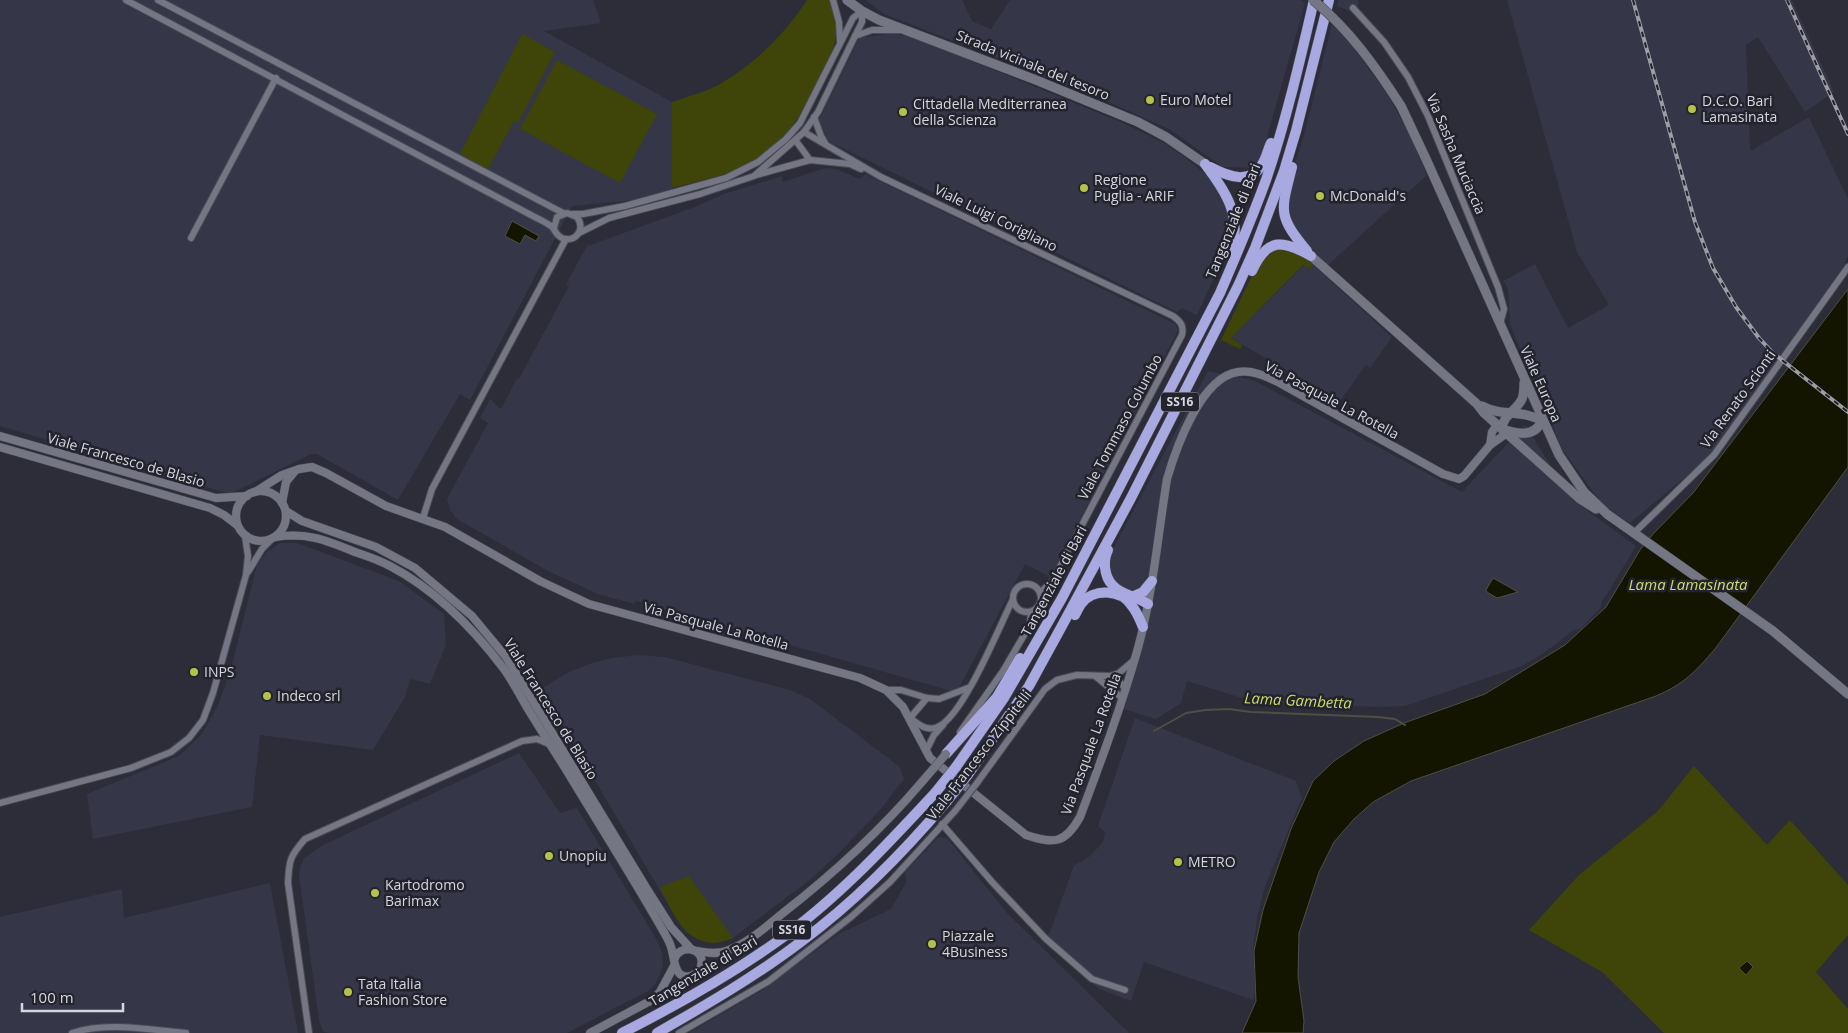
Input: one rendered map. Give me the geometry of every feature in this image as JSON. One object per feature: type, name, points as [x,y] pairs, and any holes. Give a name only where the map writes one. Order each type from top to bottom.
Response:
[{"type":"highway","name":"Tangenziale di Bari","points":[[622,1033],[705,988],[776,942],[833,896],[892,839],[935,793],[956,767],[1004,698],[1066,590],[1220,292],[1255,208],[1281,131],[1313,0]]},
{"type":"highway","name":"Tangenziale di Bari","points":[[657,1033],[758,972],[821,926],[883,871],[923,829],[967,776],[1029,686],[1132,498],[1238,286],[1255,248],[1278,188],[1296,131],[1330,0]]},
{"type":"highway","points":[[1205,164],[1230,177],[1247,176],[1260,168],[1270,144],[1281,131]]},
{"type":"highway","points":[[1296,131],[1293,162],[1282,205],[1285,219],[1291,232],[1311,256]]},
{"type":"highway","points":[[1205,164],[1226,192],[1232,208],[1235,227],[1232,253],[1219,281],[1220,292]]},
{"type":"highway","points":[[1200,362],[1221,336],[1262,253],[1268,247],[1280,243],[1297,248],[1311,256]]},
{"type":"highway","points":[[1132,498],[1123,522],[1106,555],[1104,565],[1108,580],[1117,590],[1133,601],[1137,607],[1148,604]]},
{"type":"highway","points":[[1133,601],[1152,581]]},
{"type":"highway","points":[[1057,635],[1070,625],[1081,604],[1096,594],[1111,593],[1133,601],[1143,627]]},
{"type":"highway","points":[[946,754],[997,697],[1025,650],[1039,640]]},
{"type":"main road","name":"Strada vicinale del tesoro","points":[[847,0],[862,11],[906,31],[1002,67],[1138,122],[1166,137],[1205,164]]},
{"type":"main road","name":"Viale Europa","points":[[1313,0],[1363,52],[1383,77],[1401,106],[1542,421],[1570,473],[1584,492],[1607,514],[1791,645],[1848,694]]},
{"type":"main road","points":[[1311,256],[1477,404],[1580,500],[1607,514]]},
{"type":"main road","points":[[1502,429],[1505,419],[1523,397],[1524,380]]},
{"type":"main road","points":[[1477,404],[1499,413],[1511,412],[1531,415],[1542,421],[1539,428],[1525,434],[1516,434],[1502,429]]},
{"type":"street","points":[[126,0],[523,210],[554,228],[558,236],[566,239],[573,238],[609,218],[700,194],[810,160],[850,164],[881,176]]},
{"type":"street","points":[[158,0],[563,213],[573,214],[583,214],[625,206],[726,178],[758,162],[786,139],[800,123],[853,18],[862,11]]},
{"type":"street","points":[[833,0],[839,22],[840,43]]},
{"type":"street","name":"Via Sasha Muciaccia","points":[[1353,8],[1384,42],[1408,77],[1428,116],[1498,287],[1504,309],[1500,324]]},
{"type":"street","points":[[754,176],[796,141],[814,117],[862,22],[862,11]]},
{"type":"street","points":[[855,36],[872,30],[906,31]]},
{"type":"street","points":[[191,238],[276,78]]},
{"type":"street","points":[[814,117],[827,146]]},
{"type":"street","name":"Viale Luigi Corigliano","points":[[804,132],[881,176],[1180,321]]},
{"type":"street","points":[[796,141],[810,160]]},
{"type":"street","points":[[554,228],[557,217],[563,213]]},
{"type":"street","points":[[573,214],[579,220],[579,233]]},
{"type":"street","points":[[423,518],[432,489],[566,239]]},
{"type":"street","name":"Via Renato Scionti","points":[[1637,535],[1714,455],[1848,267]]},
{"type":"street","name":"Viale Tommaso Columbo","points":[[1040,593],[1054,580],[1182,335],[1183,328],[1180,321]]},
{"type":"street","name":"Via Pasquale La Rotella","points":[[299,468],[312,468],[326,473],[386,506],[446,527],[540,581],[589,604],[860,678],[886,690],[910,718],[930,758],[1026,835],[1043,841],[1056,842],[1067,836],[1080,817],[1122,698],[1148,604],[1167,479],[1172,461],[1204,394],[1214,383],[1236,372],[1259,373],[1452,478],[1459,479],[1464,476],[1490,445]]},
{"type":"street","points":[[1490,445],[1502,429]]},
{"type":"street","points":[[1490,445],[1492,432],[1502,429]]},
{"type":"street","name":"Viale Francesco de Blasio","points":[[0,436],[216,498],[247,496]]},
{"type":"street","name":"Viale Francesco de Blasio","points":[[0,447],[210,508],[224,515],[237,525]]},
{"type":"street","points":[[273,538],[262,542],[245,536],[237,525],[237,508],[247,496],[282,475],[299,468]]},
{"type":"street","points":[[282,503],[286,482],[299,468]]},
{"type":"street","points":[[246,575],[262,549],[284,526],[286,511],[277,497],[270,493],[255,492]]},
{"type":"street","name":"Viale Francesco de Blasio","points":[[286,511],[302,521],[376,548],[415,568],[472,616],[504,655],[508,667],[528,701],[671,927],[694,950]]},
{"type":"street","name":"Viale Francesco de Blasio","points":[[273,538],[307,535],[336,544],[390,566],[435,595],[508,667]]},
{"type":"street","points":[[0,804],[131,768],[171,752],[189,738],[203,720],[213,693],[246,575],[248,556],[245,536]]},
{"type":"street","points":[[926,751],[934,735],[960,705],[1005,617],[1015,590],[1022,585],[1031,584],[1038,589],[1041,602],[1038,607],[1031,612],[1019,610],[1005,617]]},
{"type":"street","points":[[1013,599],[1019,610]]},
{"type":"street","points":[[590,1033],[652,1000],[664,986],[678,952],[684,949],[711,953],[726,952],[761,930],[823,882],[898,810],[946,754],[1008,664],[1030,625],[1031,612]]},
{"type":"street","points":[[1110,676],[1119,674],[1133,661]]},
{"type":"street","name":"Viale Francesco Zippitelli","points":[[679,1033],[769,981],[851,917],[890,882],[955,811],[1045,689],[1058,680],[1076,675],[1110,676]]},
{"type":"street","points":[[1094,676],[1122,698]]},
{"type":"street","points":[[1110,676],[1118,680],[1125,688]]},
{"type":"street","points":[[886,690],[901,690],[927,698],[939,699],[968,688]]},
{"type":"street","points":[[927,698],[910,718],[923,727],[930,728],[938,727],[947,720]]},
{"type":"street","name":"Viale Francesco de Blasio","points":[[528,701],[550,744],[662,929],[671,946],[674,963]]},
{"type":"street","points":[[309,1033],[288,883],[289,863],[294,852],[305,839],[522,741],[537,740],[550,744]]},
{"type":"street","points":[[942,824],[993,883],[1052,944],[1092,979],[1125,990]]},
{"type":"street","points":[[674,963],[678,972],[683,975],[690,976],[696,974],[701,967],[702,961],[694,950]]},
{"type":"street","points":[[72,1033],[83,1029],[109,1026],[186,1033]]},
{"type":"shaded area","points":[[0,0],[593,0],[601,23],[544,31],[672,102],[672,188],[678,196],[572,206],[470,400],[460,394],[398,500],[317,454],[311,454],[230,494],[0,426]]},
{"type":"shaded area","points":[[865,0],[962,0],[972,21],[991,29],[1010,0],[1300,0],[1305,3],[1263,151],[1255,168],[1223,167],[1169,129],[1095,96],[884,14]]},
{"type":"shaded area","points":[[1339,0],[1358,0],[1358,6],[1351,12],[1337,6]]},
{"type":"shaded area","points":[[1507,0],[1792,0],[1834,92],[1805,112],[1758,37],[1746,45],[1750,151],[1809,117],[1848,199],[1848,256],[1844,265],[1709,457],[1630,523],[1603,505],[1562,449],[1510,325],[1508,288],[1503,281],[1535,264],[1568,328],[1609,305],[1577,252]]},
{"type":"shaded area","points":[[1332,24],[1354,48],[1389,97],[1410,136],[1427,175],[1328,265],[1300,238],[1288,217],[1288,187],[1305,131]]},
{"type":"shaded area","points":[[894,33],[916,38],[1121,122],[1166,144],[1209,177],[1225,203],[1229,218],[1229,233],[1224,256],[1197,315],[1182,308],[1177,312],[828,141],[819,120],[859,38]]},
{"type":"shaded area","points":[[825,168],[836,169],[860,179],[865,174],[1175,324],[1178,330],[1050,577],[1025,564],[960,686],[951,691],[636,601],[634,604],[598,594],[548,571],[457,519],[450,510],[447,499],[488,423],[480,418],[490,399],[501,409],[569,286],[566,284],[588,244],[591,245],[697,206],[724,194],[782,176],[783,182]]},
{"type":"shaded area","points":[[1312,264],[1392,337],[1370,368],[1366,365],[1340,401],[1231,338],[1304,265],[1310,269]]},
{"type":"shaded area","points":[[1208,371],[1253,380],[1462,492],[1525,425],[1573,500],[1636,546],[1602,601],[1601,607],[1581,629],[1574,630],[1544,653],[1522,666],[1405,706],[1379,707],[1261,702],[1261,704],[1187,681],[1181,703],[1156,719],[1124,709],[1137,667],[1153,600],[1119,588],[1109,574],[1108,558]]},
{"type":"shaded area","points":[[280,543],[297,543],[399,581],[444,614],[446,645],[430,684],[410,679],[405,697],[373,750],[260,735],[252,807],[93,839],[87,794],[179,756],[202,734],[218,705],[230,672],[257,565],[267,552]]},
{"type":"shaded area","points":[[637,655],[665,657],[790,690],[810,699],[900,767],[904,779],[881,809],[837,855],[811,879],[733,938],[715,943],[699,939],[686,932],[541,689],[567,673],[589,664],[612,658]]},
{"type":"shaded area","name":"METRO","points":[[1135,718],[1296,781],[1302,798],[1265,886],[1257,918],[1253,948],[1255,992],[1253,1000],[1144,962],[1131,1001],[1099,989],[1045,940],[1050,932],[1073,868],[1090,856],[1103,842],[1105,832],[1098,826]]},
{"type":"shaded area","points":[[519,753],[560,813],[577,808],[657,940],[662,953],[663,964],[655,984],[648,991],[567,1033],[324,1032],[319,1020],[299,875],[304,858],[323,845]]},
{"type":"shaded area","name":"Piazzale 4Business","points":[[941,837],[948,839],[1007,913],[1129,1033],[689,1033],[763,990],[837,935],[891,909],[906,882],[905,872]]},
{"type":"shaded area","points":[[270,883],[298,1033],[0,1033],[0,917],[122,889],[124,918]]},
{"type":"green space","points":[[807,0],[830,0],[836,23],[836,40],[812,93],[795,122],[773,147],[745,166],[728,173],[672,188],[672,102],[716,86],[743,69],[767,49]]},
{"type":"green space","points":[[522,34],[555,52],[518,123],[514,121],[488,169],[460,154]]},
{"type":"green space","points":[[557,60],[657,114],[620,183],[520,129]]},
{"type":"green space","points":[[1277,247],[1302,255],[1312,264],[1311,269],[1303,265],[1231,338],[1242,345],[1240,349],[1221,340],[1260,259]]},
{"type":"green space","points":[[1694,766],[1767,845],[1790,820],[1848,885],[1848,935],[1816,972],[1848,1009],[1848,1033],[1664,1033],[1602,972],[1529,930],[1579,875],[1658,811]]},
{"type":"green space","points":[[689,876],[733,938],[716,943],[703,941],[694,937],[680,924],[660,887]]},
{"type":"water","points":[[512,221],[539,236],[536,241],[525,235],[520,244],[505,236]]},
{"type":"water","name":"Lama Lamasinata","points":[[1848,289],[1848,467],[1715,649],[1688,677],[1656,696],[1411,781],[1373,802],[1354,819],[1334,842],[1319,872],[1299,933],[1298,977],[1304,1021],[1303,1033],[1242,1033],[1256,1001],[1254,951],[1263,910],[1291,829],[1313,781],[1334,761],[1364,741],[1404,723],[1485,694],[1565,645],[1606,607],[1640,550],[1693,493]]},
{"type":"water","points":[[1493,578],[1518,592],[1497,598],[1486,590]]},
{"type":"water","points":[[1747,961],[1753,967],[1746,975],[1739,968]]},
{"type":"waterway","name":"Lama Gambetta","points":[[1154,731],[1186,713],[1229,709],[1251,712],[1378,717],[1395,719],[1405,725]]},
{"type":"railway","points":[[1633,0],[1695,222],[1713,268],[1736,307],[1759,338],[1773,353],[1848,412]]},
{"type":"railway","points":[[1787,0],[1848,134]]},
{"type":"place","name":"Euro Motel","points":[[1150,100]]},
{"type":"place","name":"D.C.O. Bari Lamasinata","points":[[1692,109]]},
{"type":"place","name":"Cittadella Mediterranea della Scienza","points":[[903,112]]},
{"type":"place","name":"Regione Puglia - ARIF","points":[[1084,188]]},
{"type":"place","name":"McDonald's","points":[[1320,196]]},
{"type":"place","name":"INPS","points":[[194,672]]},
{"type":"place","name":"Indeco srl","points":[[267,696]]},
{"type":"place","name":"Unopiu","points":[[549,856]]},
{"type":"place","name":"METRO","points":[[1178,862]]},
{"type":"place","name":"Kartodromo Barimax","points":[[375,893]]},
{"type":"place","name":"Piazzale 4Business","points":[[932,944]]},
{"type":"place","name":"Tata Italia Fashion Store","points":[[348,992]]}]
